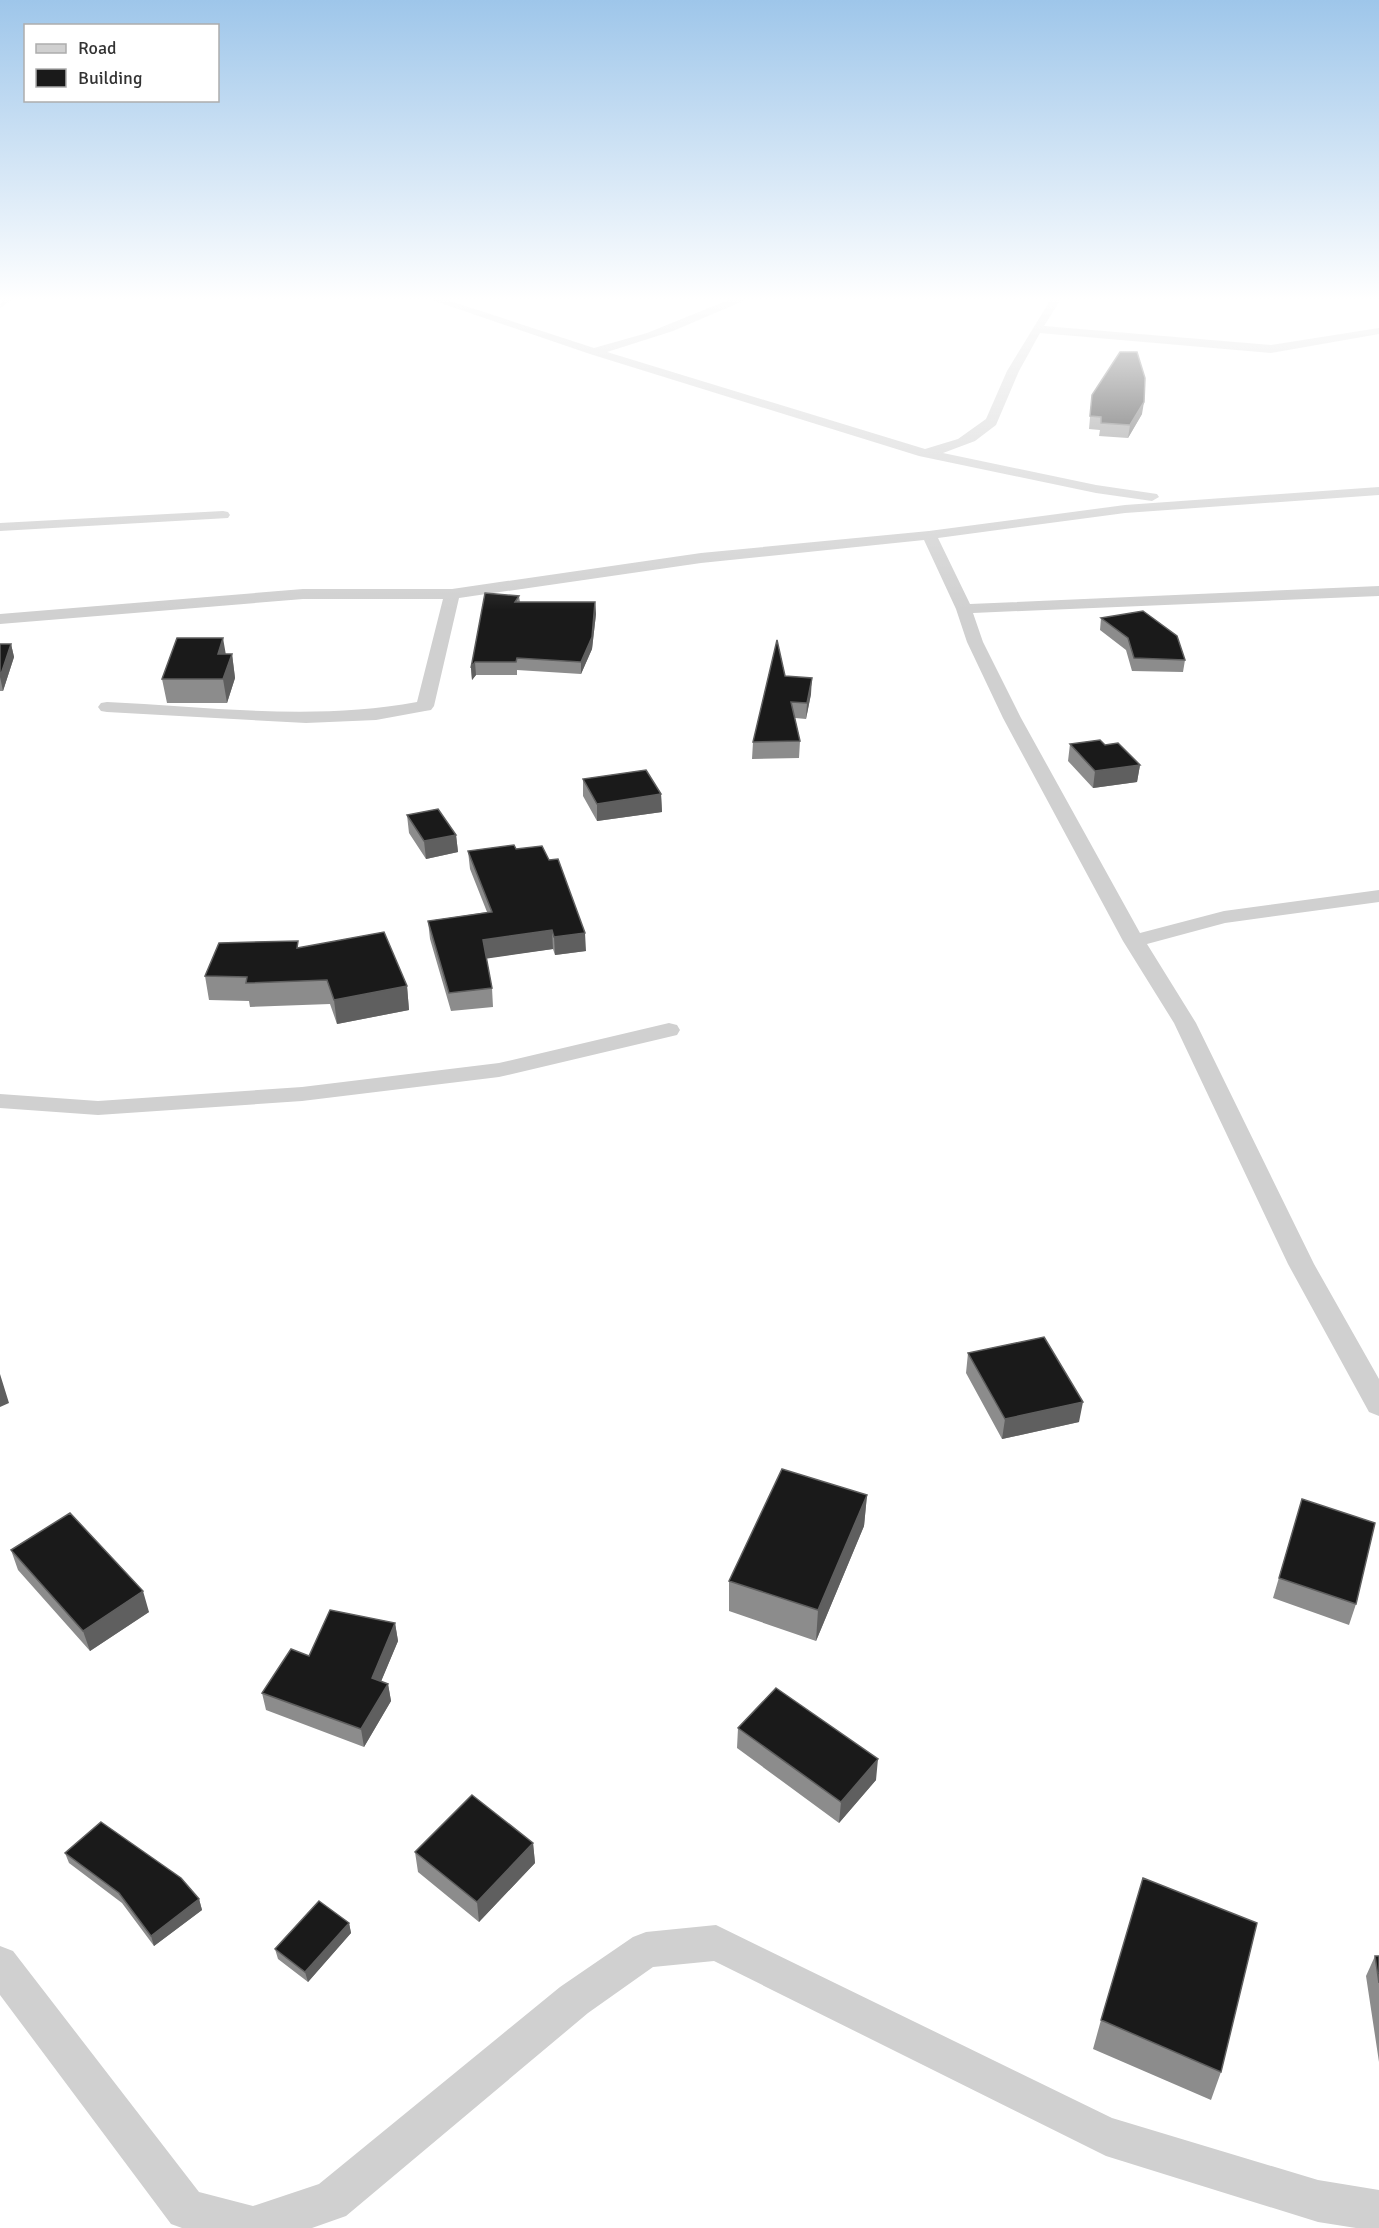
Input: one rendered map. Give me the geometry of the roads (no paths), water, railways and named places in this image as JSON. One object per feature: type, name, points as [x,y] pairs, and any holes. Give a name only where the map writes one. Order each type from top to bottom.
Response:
[{"type":"street","points":[[762,403],[924,453],[1096,489],[1202,504]]},
{"type":"street","points":[[924,453],[952,448],[978,435],[994,419],[999,403]]},
{"type":"street","points":[[0,619],[303,594],[452,594],[701,558],[929,535],[1125,509],[1379,491]]},
{"type":"street","points":[[0,527],[223,515]]},
{"type":"street","points":[[929,535],[964,609],[975,642],[1012,718],[1134,941],[1185,1023],[1301,1264],[1379,1405]]},
{"type":"street","points":[[964,609],[1379,591]]},
{"type":"street","points":[[106,707],[306,718],[376,715],[425,706],[452,594]]},
{"type":"street","points":[[1134,941],[1224,917],[1379,896]]},
{"type":"street","points":[[0,1101],[98,1108],[302,1094],[499,1070],[669,1030]]},
{"type":"street","points":[[0,1964],[186,2209],[253,2228],[331,2201],[574,2000],[646,1950],[716,1943],[1106,2136],[1318,2201],[1379,2211]]}]
